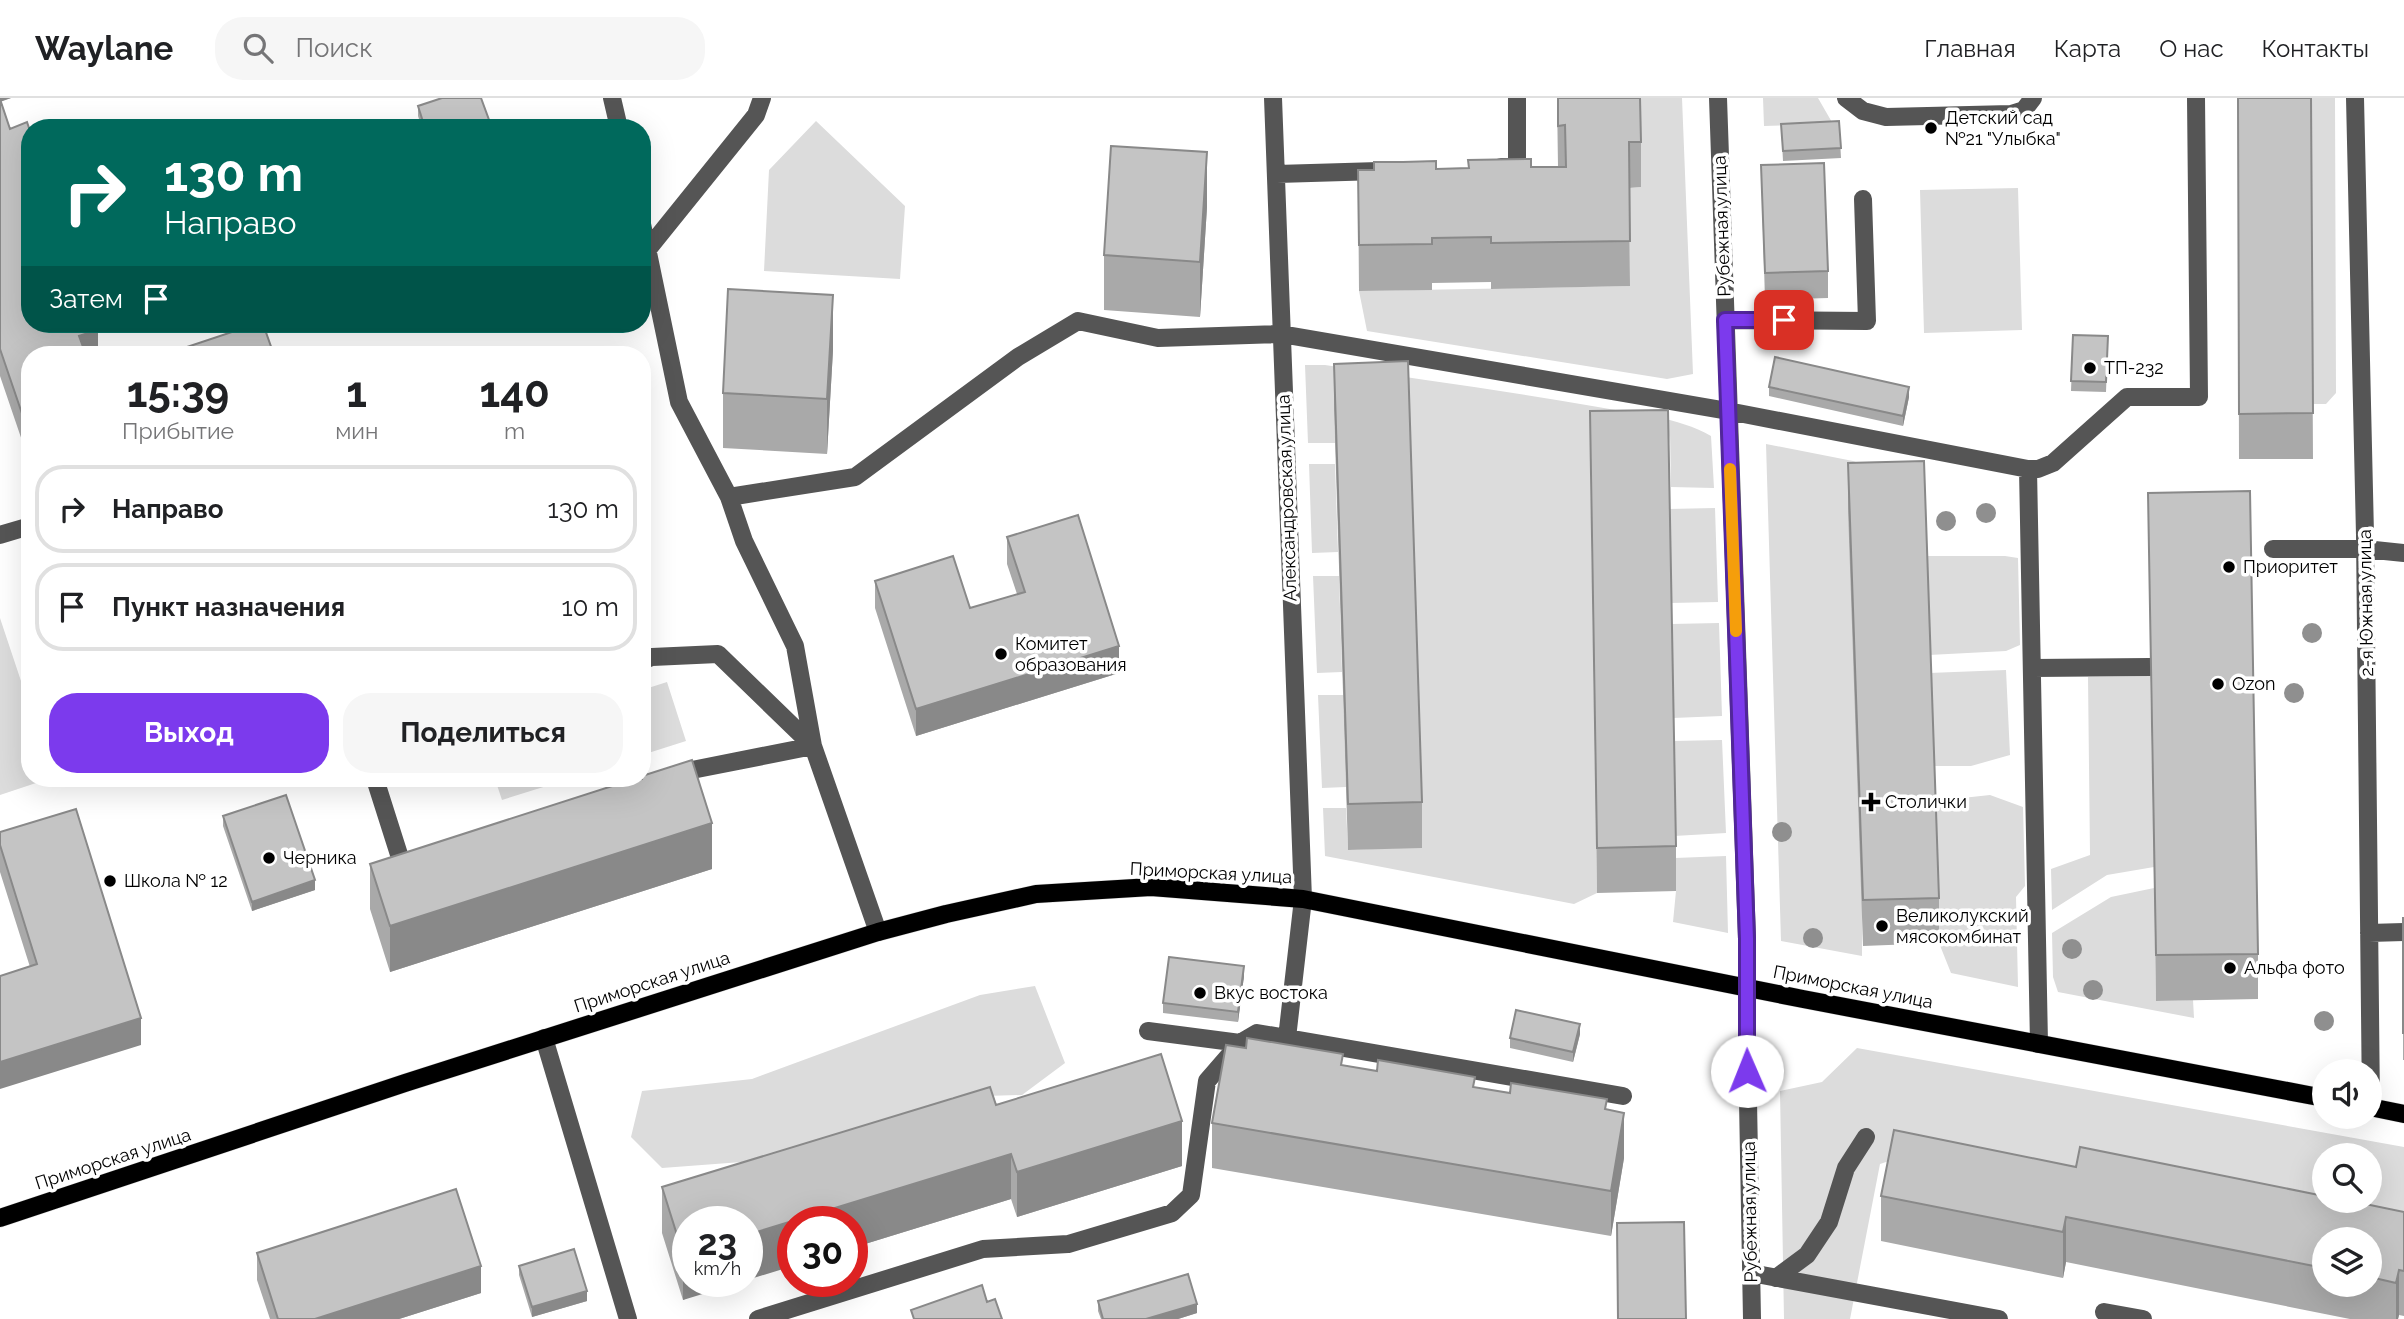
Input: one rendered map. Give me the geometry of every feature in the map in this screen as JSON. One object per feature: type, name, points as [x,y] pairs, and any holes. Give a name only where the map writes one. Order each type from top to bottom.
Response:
[{"type":"main road","name":"Приморская улица","points":[[0,1219],[544,1038],[878,932],[1036,894],[1151,887],[1303,899],[1747,988],[2312,1096]]},
{"type":"main road","points":[[2382,1109],[2404,1114]]},
{"type":"street","points":[[612,98],[617,119]]},
{"type":"street","points":[[651,245],[756,114],[762,98]]},
{"type":"street","name":"Александровская улица","points":[[1273,98],[1303,899],[1287,1038]]},
{"type":"street","points":[[1492,172],[1517,167],[1517,98]]},
{"type":"street","name":"Рубежная улица","points":[[1718,98],[1746,912],[1752,1319]]},
{"type":"street","points":[[1846,98],[1863,111],[1886,117],[2011,114],[2024,110],[2033,98]]},
{"type":"street","points":[[729,497],[855,477],[1018,356],[1078,321],[1158,338],[1281,334],[1728,411],[2028,470],[2038,469],[2053,463],[2127,397],[2199,397],[2196,98]]},
{"type":"street","name":"2-я Южная улица","points":[[2355,98],[2365,549],[2370,1059]]},
{"type":"street","points":[[1277,174],[1402,171]]},
{"type":"street","points":[[1725,320],[1867,321],[1863,199]]},
{"type":"street","points":[[651,264],[679,401],[729,497],[744,541],[795,646],[814,746],[878,932]]},
{"type":"street","points":[[2028,470],[2039,1044]]},
{"type":"street","points":[[0,535],[21,529]]},
{"type":"street","points":[[2273,549],[2365,549],[2404,553]]},
{"type":"street","points":[[651,657],[718,654],[814,746]]},
{"type":"street","points":[[2033,668],[2150,667]]},
{"type":"street","points":[[659,781],[692,770],[814,746]]},
{"type":"street","points":[[378,787],[402,864],[428,855]]},
{"type":"street","points":[[2370,933],[2404,933]]},
{"type":"street","points":[[1148,1031],[1240,1043]]},
{"type":"street","points":[[758,1319],[983,1250],[1068,1244],[1172,1213],[1191,1195],[1207,1082],[1240,1043],[1257,1033],[1623,1096]]},
{"type":"street","points":[[544,1038],[628,1319]]},
{"type":"street","points":[[1776,1278],[1807,1255],[1829,1222],[1846,1168],[1866,1137]]},
{"type":"street","points":[[1751,1273],[1994,1318]]},
{"type":"street","points":[[2104,1312],[2143,1319]]},
{"type":"shaded area","points":[[1639,98],[1682,98],[1693,374],[1667,379],[1367,331],[1359,291],[1630,286],[1629,188],[1641,187]]},
{"type":"shaded area","points":[[1763,98],[1818,98],[1833,124],[1764,126]]},
{"type":"shaded area","points":[[2311,98],[2335,98],[2336,393],[2326,404],[2312,404]]},
{"type":"shaded area","points":[[816,121],[905,206],[900,279],[764,271],[769,170]]},
{"type":"shaded area","points":[[2018,188],[2022,330],[1924,333],[1920,190]]},
{"type":"shaded area","points":[[1305,365],[1325,365],[1642,414],[1685,424],[1711,436],[1714,488],[1671,487],[1670,434],[1668,456],[1590,457],[1597,893],[1574,904],[1325,856],[1323,808],[1346,808],[1348,850],[1422,847],[1334,409],[1335,443],[1308,443]]},
{"type":"shaded area","points":[[1766,444],[1853,461],[1922,485],[1862,908],[1862,956],[1781,941]]},
{"type":"shaded area","points":[[1309,464],[1335,464],[1338,552],[1312,553]]},
{"type":"shaded area","points":[[1715,508],[1718,602],[1670,603],[1668,509]]},
{"type":"shaded area","points":[[1925,556],[2018,558],[2020,645],[2006,651],[1929,655]]},
{"type":"shaded area","points":[[1313,576],[1339,576],[1342,672],[1317,673]]},
{"type":"shaded area","points":[[0,618],[21,681],[21,787],[24,787],[0,795]]},
{"type":"shaded area","points":[[1719,623],[1722,716],[1673,718],[1671,624]]},
{"type":"shaded area","points":[[2006,670],[2010,755],[1971,766],[1933,766],[1929,673]]},
{"type":"shaded area","points":[[2150,676],[2154,867],[2107,875],[2052,910],[2051,869],[2090,855],[2088,677]]},
{"type":"shaded area","points":[[667,682],[686,741],[651,752],[651,687]]},
{"type":"shaded area","points":[[1318,695],[1343,695],[1346,787],[1322,788]]},
{"type":"shaded area","points":[[1722,740],[1726,833],[1674,836],[1673,741]]},
{"type":"shaded area","points":[[498,787],[543,787],[502,800]]},
{"type":"shaded area","points":[[1990,795],[2023,807],[2025,886],[2016,897],[2018,987],[1951,973],[1939,943],[1934,809],[1953,799]]},
{"type":"shaded area","points":[[1726,856],[1728,933],[1673,922],[1675,858]]},
{"type":"shaded area","points":[[2154,888],[2156,1001],[2193,1000],[2194,1018],[2058,992],[2053,977],[2052,933],[2111,897]]},
{"type":"shaded area","points":[[1035,986],[1065,1063],[1022,1095],[952,1097],[932,1139],[755,1161],[662,1168],[631,1137],[642,1091],[752,1079],[980,995]]},
{"type":"shaded area","points":[[1857,1048],[2382,1143],[2312,1143],[2312,1213],[2382,1213],[2382,1143],[2404,1147],[2404,1231],[1898,1158],[1880,1164],[1850,1319],[1784,1319],[1780,1091],[1822,1082]]},
{"type":"building","points":[[442,98],[481,98],[489,119],[422,119],[418,106]]},
{"type":"building","points":[[1558,98],[1640,98],[1641,142],[1629,142],[1630,241],[1491,243],[1491,237],[1432,238],[1432,244],[1359,245],[1358,170],[1374,170],[1374,162],[1436,161],[1436,169],[1469,168],[1468,160],[1531,159],[1531,167],[1566,167],[1565,125],[1558,126]]},
{"type":"building","points":[[2238,98],[2311,98],[2313,413],[2239,414]]},
{"type":"building","points":[[0,99],[10,129],[21,124],[21,333],[88,333],[79,336],[83,346],[21,346],[21,411],[0,349]]},
{"type":"building","points":[[1839,121],[1841,148],[1783,151],[1781,124]]},
{"type":"building","points":[[1111,146],[1207,152],[1200,262],[1104,255]]},
{"type":"building","points":[[1824,163],[1828,271],[1765,273],[1761,165]]},
{"type":"building","points":[[728,289],[833,295],[827,399],[723,393]]},
{"type":"building","points":[[229,333],[266,333],[271,346],[190,346]]},
{"type":"building","name":"ТП-232","points":[[2073,335],[2108,336],[2106,382],[2071,381]]},
{"type":"building","points":[[1775,357],[1909,387],[1903,416],[1769,387]]},
{"type":"building","points":[[1408,361],[1422,802],[1348,804],[1334,364]]},
{"type":"building","points":[[1668,410],[1676,846],[1597,848],[1590,411]]},
{"type":"building","points":[[1924,461],[1939,898],[1863,900],[1848,463]]},
{"type":"building","points":[[2250,491],[2258,954],[2156,955],[2148,493]]},
{"type":"building","name":"Комитет образования","points":[[1078,515],[1119,646],[916,709],[875,581],[953,556],[970,608],[1025,592],[1007,537]]},
{"type":"building","points":[[692,760],[712,823],[390,926],[370,864],[609,787],[651,787],[651,773]]},
{"type":"building","name":"Черника","points":[[286,795],[315,880],[252,902],[223,816]]},
{"type":"building","points":[[76,809],[141,1018],[0,1062],[0,976],[37,964],[0,845],[0,832]]},
{"type":"building","points":[[2404,918],[2404,1033],[2403,1033]]},
{"type":"building","points":[[1169,957],[1244,966],[1238,1012],[1163,1003]]},
{"type":"building","points":[[1516,1010],[1580,1024],[1573,1052],[1510,1038]]},
{"type":"building","points":[[1247,1038],[1343,1054],[1341,1065],[1377,1071],[1378,1060],[1475,1077],[1473,1087],[1510,1093],[1511,1083],[1607,1099],[1605,1109],[1624,1113],[1611,1191],[1212,1123],[1226,1045],[1246,1048]]},
{"type":"building","points":[[1161,1054],[1182,1121],[1017,1172],[1011,1154],[842,1206],[777,1206],[777,1226],[763,1230],[763,1206],[672,1206],[672,1219],[662,1187],[990,1087],[996,1105]]},
{"type":"building","points":[[1894,1130],[2076,1167],[2080,1147],[2312,1194],[2312,1213],[2382,1213],[2382,1207],[2404,1212],[2404,1271],[2399,1270],[2396,1283],[2382,1280],[2382,1227],[2312,1227],[2312,1266],[2066,1217],[2063,1232],[1881,1196]]},
{"type":"building","points":[[456,1189],[481,1266],[315,1319],[278,1319],[257,1253]]},
{"type":"building","points":[[1684,1222],[1686,1319],[1618,1319],[1617,1223]]},
{"type":"building","points":[[574,1249],[587,1291],[532,1307],[519,1266]]},
{"type":"building","points":[[1188,1274],[1197,1304],[1146,1319],[1103,1319],[1098,1301]]},
{"type":"building","points":[[982,1285],[987,1302],[995,1299],[1002,1319],[914,1319],[911,1310]]},
{"type":"slow traffic","points":[[1730,469],[1736,631]]},
{"type":"place","name":"Детский сад №21 \"Улыбка\"","points":[[1931,128]]},
{"type":"place","name":"ТП-232","points":[[2090,368]]},
{"type":"place","name":"Приоритет","points":[[2229,567]]},
{"type":"place","name":"Комитет образования","points":[[1001,654]]},
{"type":"place","name":"Ozon","points":[[2218,684]]},
{"type":"place","name":"Столички","points":[[1871,802]]},
{"type":"place","name":"Черника","points":[[269,858]]},
{"type":"place","name":"Школа № 12","points":[[110,881]]},
{"type":"place","name":"Великолукский мясокомбинат","points":[[1882,926]]},
{"type":"place","name":"Альфа фото","points":[[2230,968]]},
{"type":"place","name":"Вкус востока","points":[[1200,993]]},
{"type":"route","points":[[1747,1071],[1747,939],[1725,320],[1784,320]]}]
